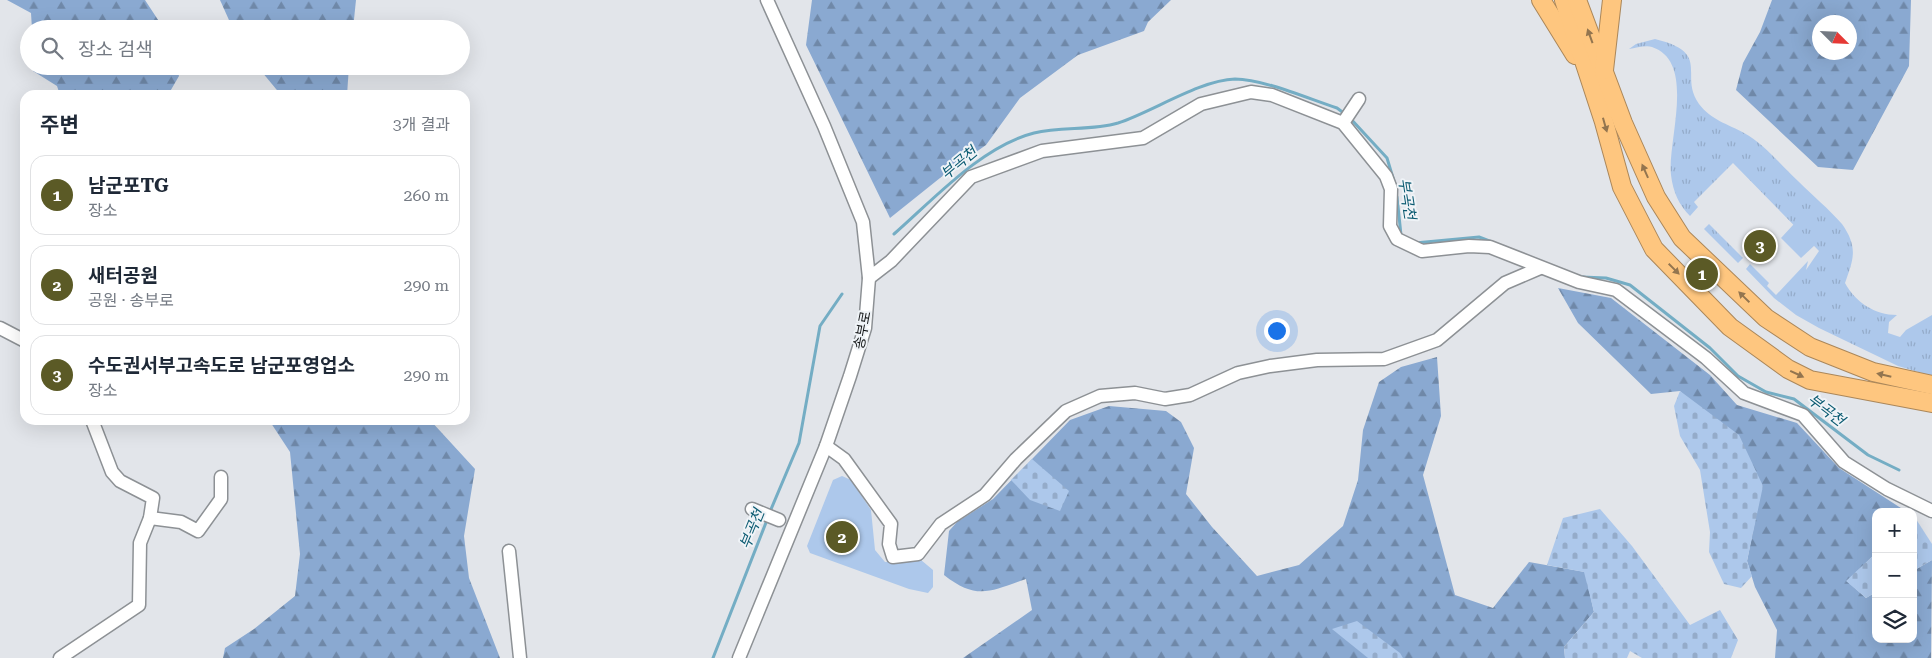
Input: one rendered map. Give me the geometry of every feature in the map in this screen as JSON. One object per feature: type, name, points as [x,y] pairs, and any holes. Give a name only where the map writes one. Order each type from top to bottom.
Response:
[{"type":"highway","points":[[1541,0],[1597,76]]},
{"type":"highway","points":[[1564,0],[1597,76],[1656,197],[1682,238],[1766,318],[1810,347],[1873,372],[1932,386]]},
{"type":"highway","points":[[1577,0],[1597,76],[1622,187],[1654,249],[1730,326],[1788,369],[1810,380],[1932,403]]},
{"type":"highway","points":[[1597,76],[1612,0]]},
{"type":"street","name":"송부로","points":[[740,658],[826,446],[865,328],[869,278],[863,222],[824,126],[767,0]]},
{"type":"street","points":[[869,278],[891,261],[971,178],[1042,151],[1143,138],[1201,104],[1250,92],[1272,95],[1343,123],[1386,176],[1391,189],[1390,226],[1397,239],[1408,246],[1422,250],[1469,246],[1490,247],[1579,282],[1616,290],[1706,358],[1744,393],[1802,415],[1844,462],[1886,489],[1932,511]]},
{"type":"street","points":[[1343,123],[1359,99]]},
{"type":"street","points":[[826,446],[844,459],[890,524],[889,544],[893,557],[918,554],[942,524],[985,495],[1016,459],[1066,411],[1100,396],[1135,393],[1165,399],[1190,395],[1238,374],[1270,366],[1316,360],[1384,359],[1437,340],[1505,283],[1540,268]]},
{"type":"street","points":[[0,328],[20,338]]},
{"type":"street","points":[[60,658],[139,605],[140,543],[150,518],[153,498],[120,481],[112,472],[94,425]]},
{"type":"street","points":[[150,518],[181,522],[198,531],[221,500],[221,478]]},
{"type":"street","points":[[752,509],[779,520]]},
{"type":"street","points":[[509,551],[520,658]]},
{"type":"green space","points":[[7,0],[145,0],[158,20],[31,20],[31,13]]},
{"type":"green space","points":[[220,0],[356,0],[354,20],[229,20]]},
{"type":"green space","points":[[812,0],[1171,0],[1148,22],[1144,31],[1078,55],[1020,98],[986,145],[945,174],[890,218],[806,45]]},
{"type":"green space","points":[[1772,0],[1911,0],[1909,66],[1853,170],[1818,167],[1736,90],[1743,63],[1760,32]]},
{"type":"green space","points":[[1655,39],[1673,45],[1683,51],[1689,58],[1693,93],[1699,104],[1709,114],[1758,143],[1842,224],[1850,239],[1853,253],[1845,283],[1854,296],[1866,306],[1881,313],[1897,315],[1889,322],[1888,333],[1900,337],[1906,330],[1932,315],[1932,376],[1898,366],[1796,315],[1774,298],[1746,269],[1750,264],[1769,283],[1767,286],[1776,295],[1808,261],[1806,270],[1819,251],[1733,163],[1694,202],[1698,207],[1690,216],[1686,212],[1677,198],[1671,175],[1677,104],[1677,85],[1673,69],[1666,55],[1650,46],[1629,49],[1636,44]]},
{"type":"green space","points":[[39,75],[179,76],[171,90],[58,90],[57,86]]},
{"type":"green space","points":[[264,75],[348,75],[347,90],[277,90]]},
{"type":"green space","points":[[1709,224],[1743,258],[1738,263],[1704,229]]},
{"type":"green space","points":[[1794,224],[1815,245],[1801,258],[1781,238]]},
{"type":"green space","points":[[1558,288],[1611,298],[1710,375],[1737,405],[1797,423],[1839,468],[1901,508],[1872,508],[1872,557],[1847,581],[1866,598],[1872,594],[1872,643],[1917,643],[1917,569],[1932,560],[1931,658],[1775,658],[1777,630],[1755,587],[1747,561],[1762,486],[1680,391],[1651,394],[1578,323]]},
{"type":"green space","points":[[1437,357],[1441,416],[1423,475],[1455,595],[1493,608],[1529,562],[1585,572],[1594,612],[1564,647],[1565,658],[963,658],[1032,610],[1026,579],[993,590],[975,591],[956,583],[944,575],[949,531],[957,522],[993,499],[1070,420],[1109,406],[1166,411],[1181,422],[1194,448],[1186,494],[1212,527],[1257,576],[1299,565],[1343,526],[1358,480],[1363,430],[1379,382],[1401,367]]},
{"type":"green space","points":[[1680,391],[1739,435],[1763,486],[1747,561],[1752,576],[1741,588],[1724,584],[1709,552],[1710,532],[1700,470],[1680,436],[1674,406]]},
{"type":"green space","points":[[272,425],[435,425],[475,469],[464,536],[469,578],[500,658],[223,658],[225,648],[254,629],[295,596],[300,554],[290,452]]},
{"type":"green space","points":[[1032,459],[1069,491],[1060,511],[1030,500],[1011,480]]},
{"type":"green space","points":[[842,476],[851,480],[871,510],[875,550],[885,562],[921,560],[933,570],[933,587],[928,593],[909,589],[810,553],[807,546],[833,480]]},
{"type":"green space","points":[[1600,509],[1632,546],[1690,625],[1720,610],[1738,640],[1731,658],[1642,658],[1630,651],[1627,658],[1565,658],[1564,647],[1594,612],[1584,572],[1547,565],[1563,518]]},
{"type":"green space","points":[[1917,521],[1932,544],[1932,560],[1917,569]]},
{"type":"green space","points":[[1872,557],[1872,594],[1866,598],[1846,581]]},
{"type":"green space","points":[[1357,621],[1400,653],[1403,658],[1368,658],[1332,629]]},
{"type":"waterway","name":"부곡천","points":[[894,234],[977,161],[1015,140],[1044,131],[1097,127],[1118,123],[1192,90],[1221,81],[1235,79],[1259,82],[1337,108],[1345,114]]},
{"type":"waterway","name":"부곡천","points":[[1350,118],[1387,158],[1396,188]]},
{"type":"waterway","name":"부곡천","points":[[1397,197],[1401,235]]},
{"type":"waterway","name":"부곡천","points":[[1415,243],[1479,237],[1492,242]]},
{"type":"waterway","name":"부곡천","points":[[1582,277],[1606,278],[1630,285],[1710,348],[1738,376],[1766,392],[1794,399],[1868,455],[1899,470]]},
{"type":"waterway","name":"부곡천","points":[[769,514],[799,443],[820,326],[842,294]]},
{"type":"waterway","name":"부곡천","points":[[713,658],[767,520]]},
{"type":"place","name":"수도권서부고속도로 남군포영업소","points":[[1760,246]]},
{"type":"place","name":"남군포TG","points":[[1702,274]]},
{"type":"place","name":"새터공원","points":[[842,537]]}]
